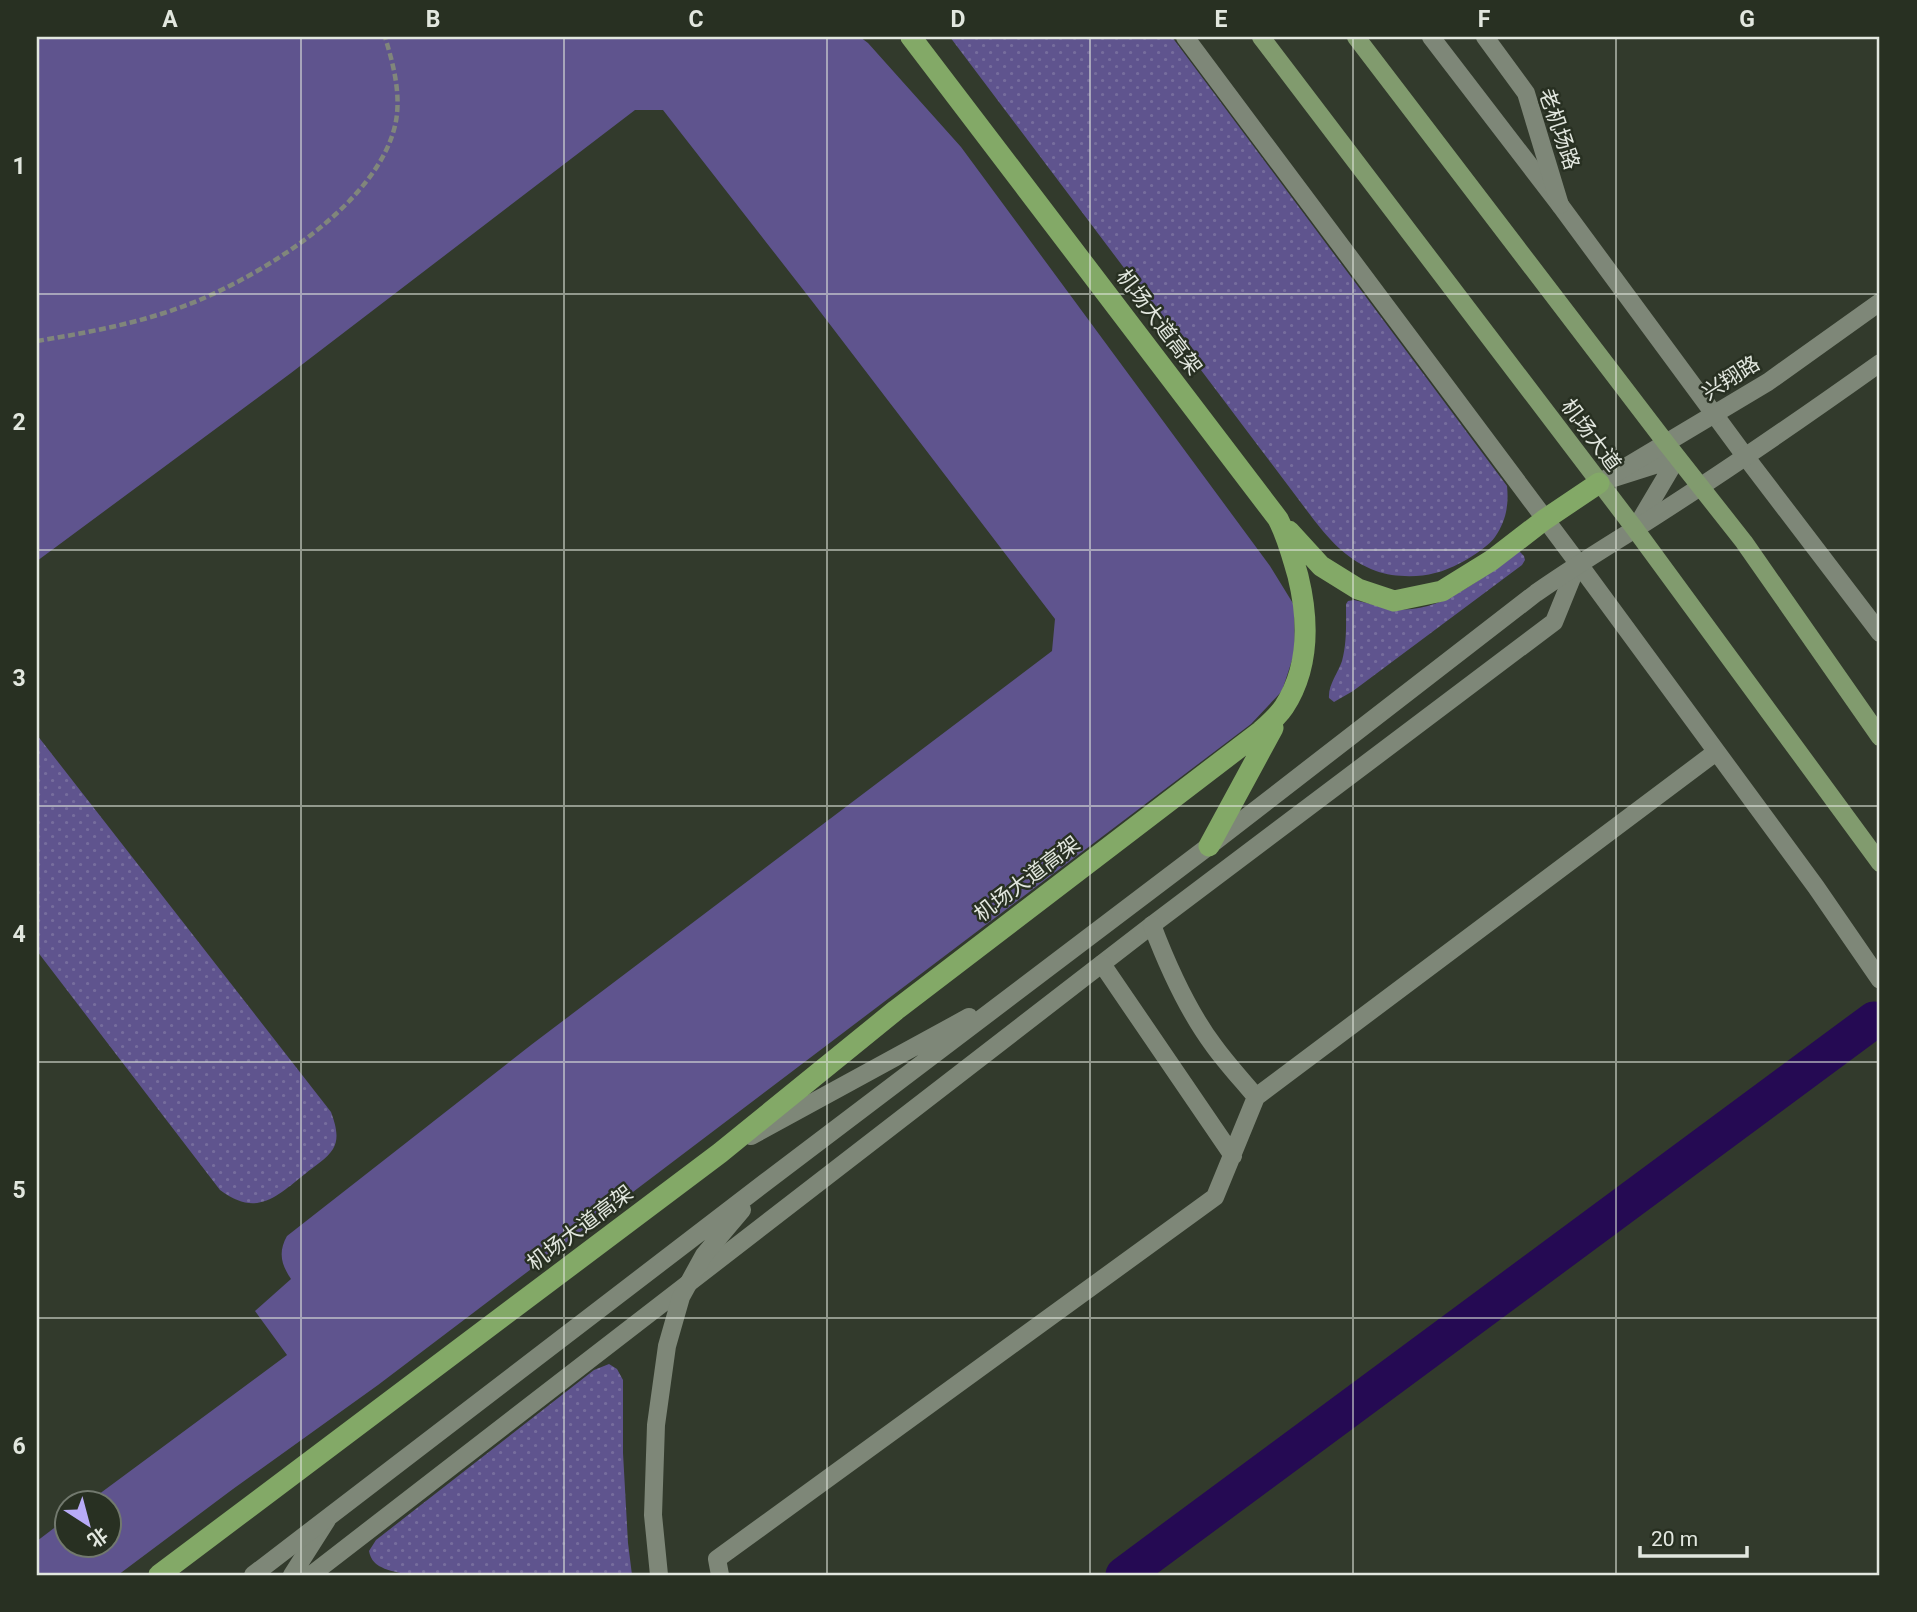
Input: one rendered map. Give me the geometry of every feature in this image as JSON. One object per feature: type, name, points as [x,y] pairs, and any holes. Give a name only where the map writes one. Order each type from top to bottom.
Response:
[{"type":"highway","name":"机场大道高架","points":[[159,1575],[720,1153],[896,1010],[1261,732],[1283,709],[1295,686],[1303,665],[1306,644],[1305,617],[1288,537],[1278,519],[912,39]]},
{"type":"highway","points":[[1278,519],[1321,566],[1359,589],[1394,601],[1442,591],[1492,560],[1599,483]]},
{"type":"highway","points":[[1209,846],[1283,709]]},
{"type":"main road","name":"机场大道","points":[[1261,37],[1635,529],[1880,863]]},
{"type":"main road","points":[[1356,37],[1744,542],[1880,737]]},
{"type":"street","points":[[1185,37],[1578,563],[1880,980]]},
{"type":"street","points":[[1431,37],[1880,633]]},
{"type":"street","name":"老机场路","points":[[1485,37],[1525,93],[1560,205]]},
{"type":"street","name":"兴翔路","points":[[1599,483],[1672,451],[1715,415],[1768,382],[1880,302]]},
{"type":"street","points":[[253,1575],[1209,846],[1536,593],[1811,413],[1880,363]]},
{"type":"street","points":[[1635,529],[1672,451]]},
{"type":"street","points":[[311,1575],[1152,925],[1554,622],[1578,563]]},
{"type":"street","points":[[720,1575],[717,1559],[1215,1197],[1256,1097],[1716,751]]},
{"type":"street","points":[[1152,925],[1165,960],[1190,1010],[1214,1046],[1256,1097]]},
{"type":"street","points":[[1102,964],[1233,1156]]},
{"type":"street","points":[[720,1153],[1020,989]]},
{"type":"street","points":[[659,1575],[653,1515],[656,1425],[667,1346],[681,1297],[704,1255],[767,1181]]},
{"type":"street","points":[[292,1575],[327,1520]]},
{"type":"path","points":[[37,341],[131,323],[195,302],[233,285],[269,264],[317,230],[361,189],[376,170],[388,145],[396,121],[397,99],[391,56],[385,37]]},
{"type":"shaded area","points":[[37,37],[860,37],[961,147],[1270,566],[1294,605],[1295,651],[1282,691],[1251,724],[378,1385],[118,1575],[37,1575],[37,1541],[52,1530],[52,1560],[122,1560],[122,1490],[105,1490],[287,1355],[255,1311],[291,1279],[282,1258],[282,1247],[287,1236],[531,1045],[1052,651],[1055,619],[663,110],[635,110],[291,373],[37,561]]},
{"type":"shaded area","points":[[950,37],[1172,37],[1507,486],[1508,500],[1504,519],[1495,537],[1476,554],[1450,568],[1428,575],[1390,575],[1376,571],[1341,550],[1314,520]]},
{"type":"shaded area","points":[[1519,551],[1525,560],[1522,565],[1353,691],[1334,702],[1329,698],[1330,688],[1344,654],[1348,601],[1397,609],[1430,605],[1462,591]]},
{"type":"shaded area","points":[[37,735],[331,1112],[336,1135],[333,1149],[274,1197],[255,1203],[244,1202],[220,1190],[37,951]]},
{"type":"shaded area","points":[[609,1364],[617,1369],[623,1380],[623,1453],[632,1575],[410,1575],[385,1569],[374,1562],[369,1551],[376,1540],[594,1370]]},
{"type":"waterway","points":[[1124,1575],[1874,1020]]}]
